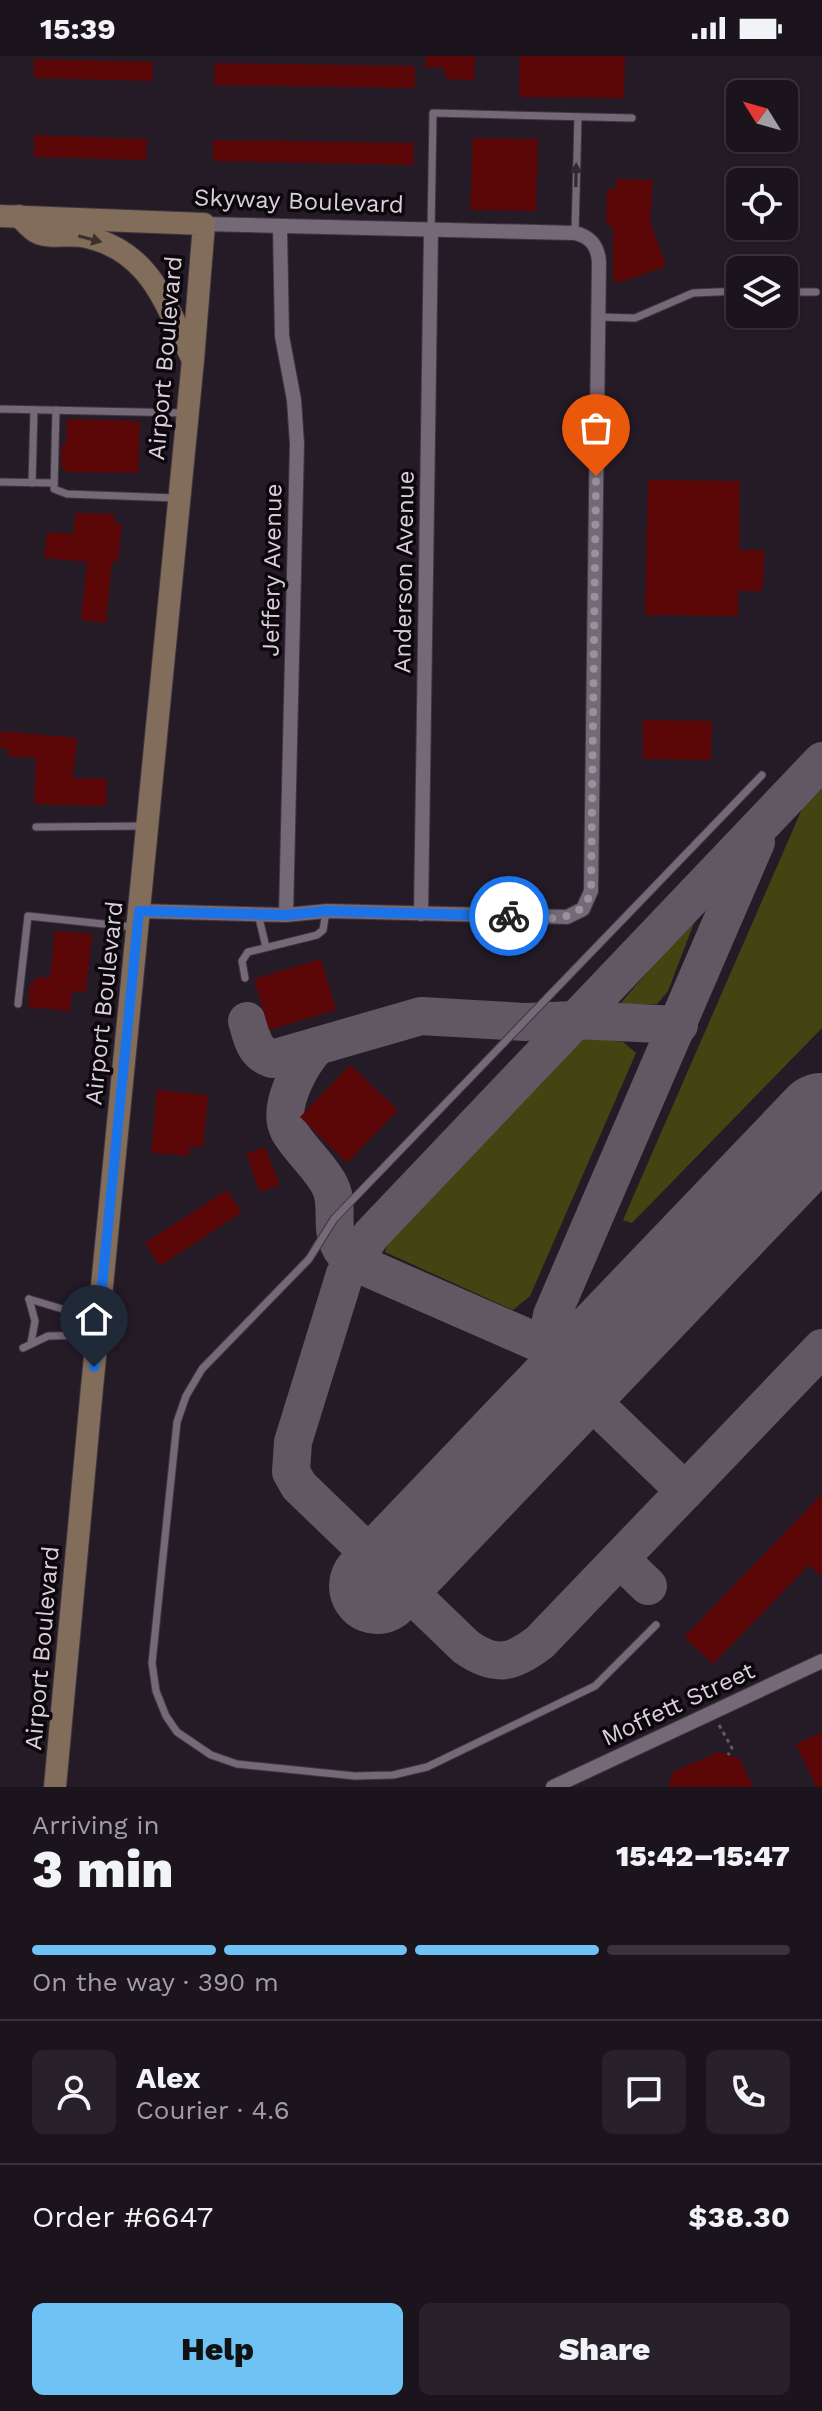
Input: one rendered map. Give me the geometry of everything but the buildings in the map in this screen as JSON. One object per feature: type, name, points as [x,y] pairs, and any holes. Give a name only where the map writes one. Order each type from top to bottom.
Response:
[{"type":"main road","name":"Skyway Boulevard","points":[[10,216],[204,224]]},
{"type":"main road","points":[[10,216],[38,234],[80,236],[99,241],[140,265],[165,299],[193,360]]},
{"type":"main road","name":"Airport Boulevard","points":[[55,1787],[204,224]]},
{"type":"street","name":"Skyway Boulevard","points":[[204,224],[575,233],[594,243],[599,262],[598,317]]},
{"type":"street","name":"Jeffery Avenue","points":[[280,228],[282,336],[294,400],[297,444],[286,915]]},
{"type":"street","name":"Anderson Avenue","points":[[421,914],[431,231]]},
{"type":"street","points":[[138,919],[327,911],[567,917],[583,909],[591,891],[598,317]]},
{"type":"street","name":"Moffett Street","points":[[553,1787],[822,1661]]},
{"type":"lane","points":[[431,231],[433,113],[632,118]]},
{"type":"lane","points":[[575,233],[578,117]]},
{"type":"lane","points":[[598,317],[635,318],[693,293],[726,292]]},
{"type":"lane","points":[[798,292],[816,292]]},
{"type":"lane","points":[[0,409],[187,413]]},
{"type":"lane","points":[[32,483],[34,410]]},
{"type":"lane","points":[[56,410],[54,489],[67,494],[178,498]]},
{"type":"lane","points":[[0,482],[54,483]]},
{"type":"lane","points":[[656,1625],[595,1686],[427,1767],[393,1775],[355,1776],[237,1764],[211,1755],[177,1732],[166,1716],[156,1691],[152,1663],[177,1422],[193,1382],[309,1259],[334,1219],[762,775]]},
{"type":"lane","points":[[36,827],[147,826]]},
{"type":"lane","points":[[245,978],[242,966],[244,956],[255,949],[317,935],[323,930],[327,911]]},
{"type":"lane","points":[[258,914],[266,947]]},
{"type":"lane","points":[[18,1004],[28,916],[138,919]]},
{"type":"lane","points":[[97,1335],[48,1336],[27,1346],[35,1321],[29,1299],[69,1311],[99,1312]]},
{"type":"path","points":[[719,1725],[732,1748],[728,1755]]},
{"type":"green space","points":[[822,789],[822,1028],[632,1223],[623,1220],[802,809]]},
{"type":"green space","points":[[697,915],[668,991],[657,1004],[619,1005]]},
{"type":"green space","points":[[583,1037],[623,1042],[636,1053],[530,1296],[513,1310],[385,1252],[389,1238]]},
{"type":"taxiway","points":[[822,761],[371,1235],[345,1274],[293,1442],[291,1472],[299,1486],[466,1647],[486,1658],[513,1658],[540,1642],[822,1348]]},
{"type":"taxiway","points":[[685,1491],[554,1365],[546,1346],[552,1315],[756,842]]},
{"type":"taxiway","points":[[247,1021],[257,1049],[272,1059],[421,1016],[679,1025]]},
{"type":"taxiway","points":[[317,1046],[292,1086],[286,1121],[289,1131],[330,1186],[335,1233],[343,1252],[352,1261],[546,1346]]},
{"type":"taxiway","points":[[620,1559],[648,1586]]},
{"type":"runway","points":[[377,1586],[822,1121]]},
{"type":"way so far","points":[[509,916],[576,915],[589,900],[591,891],[596,476]]},
{"type":"route","points":[[94,1367],[139,911],[286,915],[327,911],[509,916]]}]
